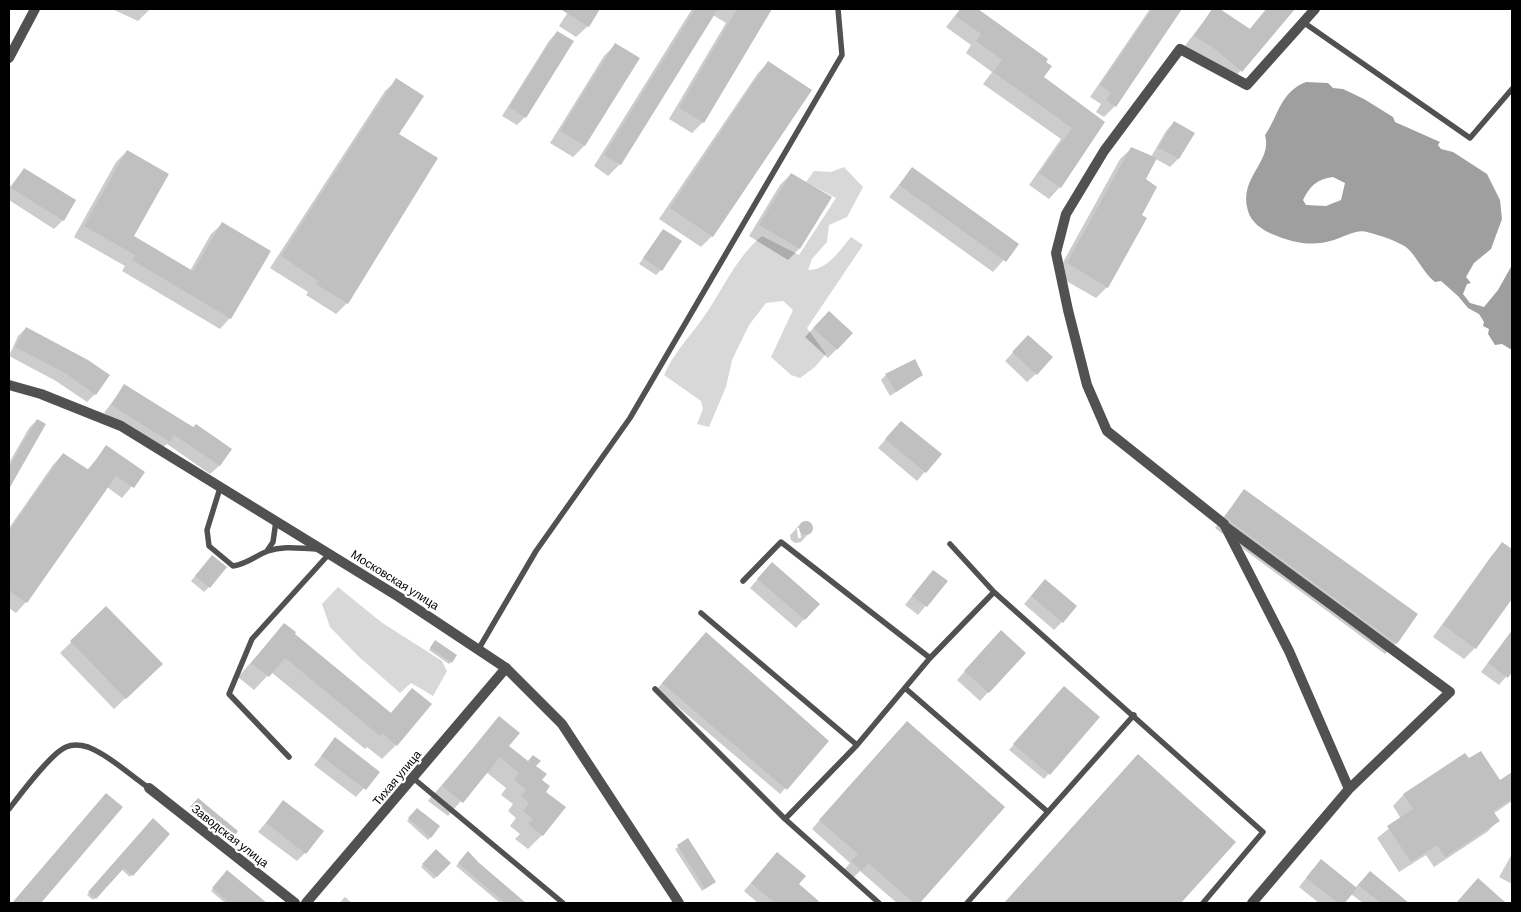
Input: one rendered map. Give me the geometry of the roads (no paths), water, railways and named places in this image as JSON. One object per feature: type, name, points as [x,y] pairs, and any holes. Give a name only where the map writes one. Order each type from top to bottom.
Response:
[{"type":"street","points":[[9,58],[35,9]]},
{"type":"street","points":[[1252,903],[1348,789],[1450,692],[1224,524],[1107,431],[1087,385],[1056,253],[1066,214],[1104,151],[1180,49],[1247,85],[1315,9]]},
{"type":"street","name":"Московская улица","points":[[9,385],[41,394],[121,426],[399,597],[506,668],[562,724],[679,903]]},
{"type":"street","points":[[1224,524],[1289,651],[1348,789]]},
{"type":"street","name":"Тихая улица","points":[[306,903],[506,668]]},
{"type":"street","name":"Заводская улица","points":[[149,788],[295,903]]},
{"type":"lane","points":[[478,650],[536,551],[630,418],[842,55],[838,9]]},
{"type":"lane","points":[[1303,22],[1470,138],[1512,89]]},
{"type":"lane","points":[[220,488],[207,530],[209,546],[233,566],[247,563],[267,551],[288,546],[325,551]]},
{"type":"lane","points":[[267,551],[273,542],[276,522]]},
{"type":"lane","points":[[743,581],[781,542],[930,658]]},
{"type":"lane","points":[[950,544],[994,592],[1263,832],[1203,903]]},
{"type":"lane","points":[[289,757],[229,694],[252,639],[325,551]]},
{"type":"lane","points":[[785,819],[856,745],[930,658],[994,592]]},
{"type":"lane","points":[[701,613],[856,745]]},
{"type":"lane","points":[[905,688],[1048,812]]},
{"type":"lane","points":[[655,689],[785,819],[879,903]]},
{"type":"lane","points":[[967,903],[1134,715]]},
{"type":"lane","points":[[9,809],[50,761],[64,748],[76,745],[97,752],[149,788]]},
{"type":"lane","points":[[413,778],[563,903]]}]
